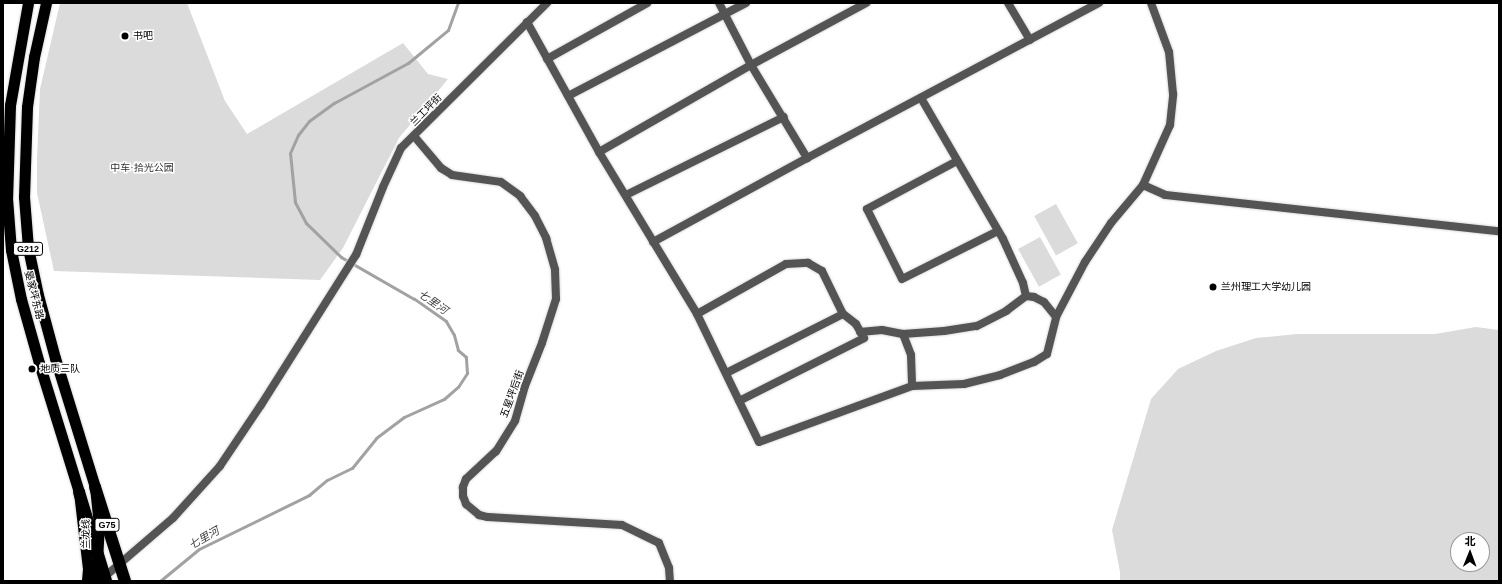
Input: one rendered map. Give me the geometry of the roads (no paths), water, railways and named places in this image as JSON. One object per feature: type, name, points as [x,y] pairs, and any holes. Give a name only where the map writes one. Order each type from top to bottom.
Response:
[{"type":"highway","name":"晏家坪东路","points":[[28,3],[10,105],[7,198],[11,250],[21,299],[37,356],[79,492]]},
{"type":"highway","name":"晏家坪东路","points":[[46,3],[34,57],[27,107],[24,197],[28,248],[38,295],[53,351],[95,487]]},
{"type":"highway","points":[[11,250],[28,248]]},
{"type":"highway","points":[[79,492],[95,487]]},
{"type":"highway","name":"兰龙线","points":[[95,487],[99,523],[98,556]]},
{"type":"highway","name":"G75","points":[[95,487],[125,581]]},
{"type":"highway","name":"兰龙线","points":[[79,492],[86,547],[87,581]]},
{"type":"highway","name":"G75","points":[[79,492],[98,556],[102,580]]},
{"type":"street","name":"兰工坪街","points":[[102,580],[173,518],[220,466],[261,405],[336,283],[356,255],[383,187],[402,148],[547,3]]},
{"type":"street","points":[[547,59],[648,3]]},
{"type":"street","points":[[719,3],[752,65],[784,116],[807,158]]},
{"type":"street","points":[[568,96],[746,3]]},
{"type":"street","points":[[1008,3],[1030,40]]},
{"type":"street","points":[[653,242],[807,158],[1099,3]]},
{"type":"street","points":[[527,22],[599,152],[697,314],[759,442],[912,386],[964,384],[1000,375],[1034,362],[1047,354],[1056,318],[1085,262],[1111,223],[1143,185],[1170,125],[1173,94],[1169,52],[1151,3]]},
{"type":"street","points":[[599,152],[862,4]]},
{"type":"street","points":[[921,98],[998,231],[1024,283],[1026,296]]},
{"type":"street","points":[[626,195],[784,116]]},
{"type":"street","name":"五星坪后街","points":[[414,136],[441,168],[452,175],[501,182],[520,196],[535,216],[546,238],[555,270],[556,299],[542,343],[525,386],[514,420],[496,451],[466,479],[463,487],[463,496],[466,504],[479,515],[622,525],[659,543],[669,568],[670,581]]},
{"type":"street","points":[[957,161],[867,209],[902,279],[998,231]]},
{"type":"street","points":[[1143,185],[1165,195],[1499,231]]},
{"type":"street","points":[[697,314],[786,264],[808,263],[822,271],[843,314],[856,324],[864,338],[739,401]]},
{"type":"street","points":[[860,332],[882,330],[903,334],[944,331],[977,326],[1006,311],[1026,296],[1034,297],[1044,302],[1056,318]]},
{"type":"street","points":[[726,373],[843,314]]},
{"type":"street","points":[[903,334],[911,355],[912,386]]},
{"type":"waterway","name":"七里河","points":[[160,581],[199,549],[309,495],[327,480],[352,468],[376,438],[404,417],[444,399],[458,387],[467,373],[466,357],[458,350],[454,335],[446,321],[414,299],[341,257],[306,223],[295,202],[290,153],[298,135],[309,121],[334,103],[408,63],[448,30],[458,3]]},
{"type":"place","name":"书吧","points":[[125,36]]},
{"type":"place","name":"兰州理工大学幼儿园","points":[[1213,287]]},
{"type":"place","name":"地质三队","points":[[32,369]]},
{"type":"park label","name":"中车·拾光公园","points":[[142,168]]}]
